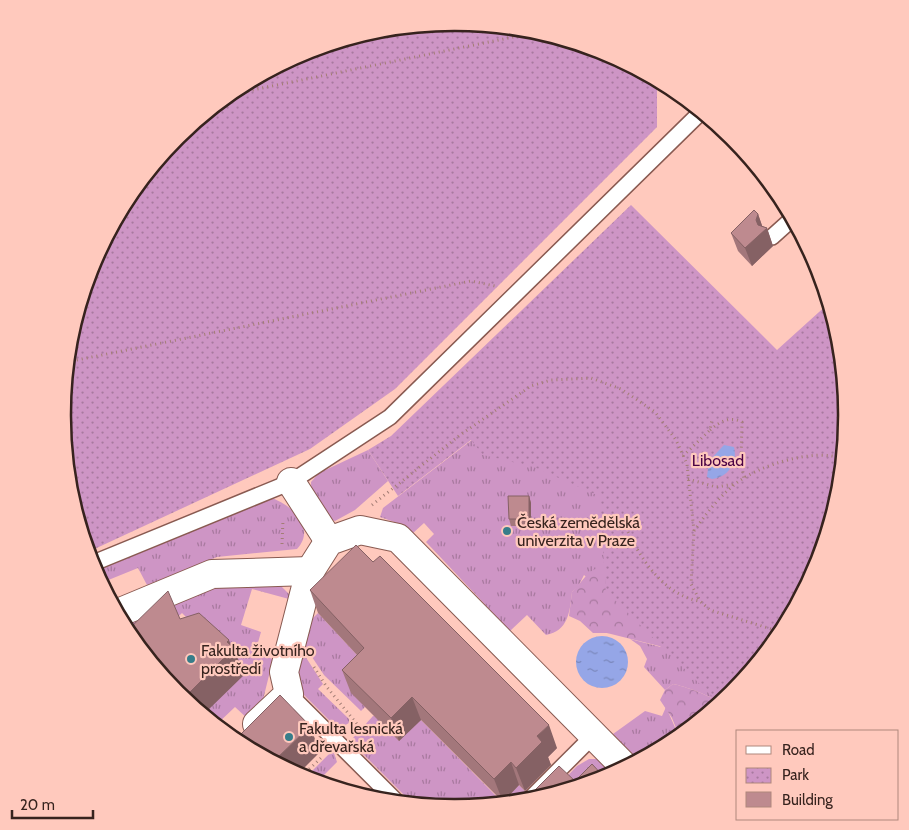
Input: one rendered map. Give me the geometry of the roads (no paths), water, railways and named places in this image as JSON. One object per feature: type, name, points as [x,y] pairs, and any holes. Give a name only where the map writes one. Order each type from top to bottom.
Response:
[{"type":"street","points":[[286,484],[329,541]]},
{"type":"street","points":[[244,736],[289,694],[284,672],[310,571],[329,541],[360,530],[398,538],[619,761]]},
{"type":"street","points":[[124,610],[212,574],[310,571]]},
{"type":"lane","points":[[99,561],[286,484],[390,417],[696,117]]},
{"type":"lane","points":[[772,237],[787,223]]},
{"type":"lane","points":[[289,694],[388,792]]},
{"type":"lane","points":[[540,789],[593,736]]},
{"type":"water","points":[[724,445],[734,447],[733,464],[727,472],[718,478],[712,479],[707,477],[709,461]]},
{"type":"water","points":[[597,636],[607,636],[621,643],[628,657],[628,667],[621,681],[607,688],[597,688],[587,684],[580,677],[576,667],[576,657],[580,647],[587,640]]},
{"type":"place","name":"Česká zemědělská univerzita v Praze","points":[[507,531]]},
{"type":"place","name":"Fakulta životního prostředí","points":[[191,659]]},
{"type":"place","name":"Fakulta lesnická a dřevařská","points":[[289,737]]},
{"type":"park label","name":"Libosad","points":[[718,460]]}]
